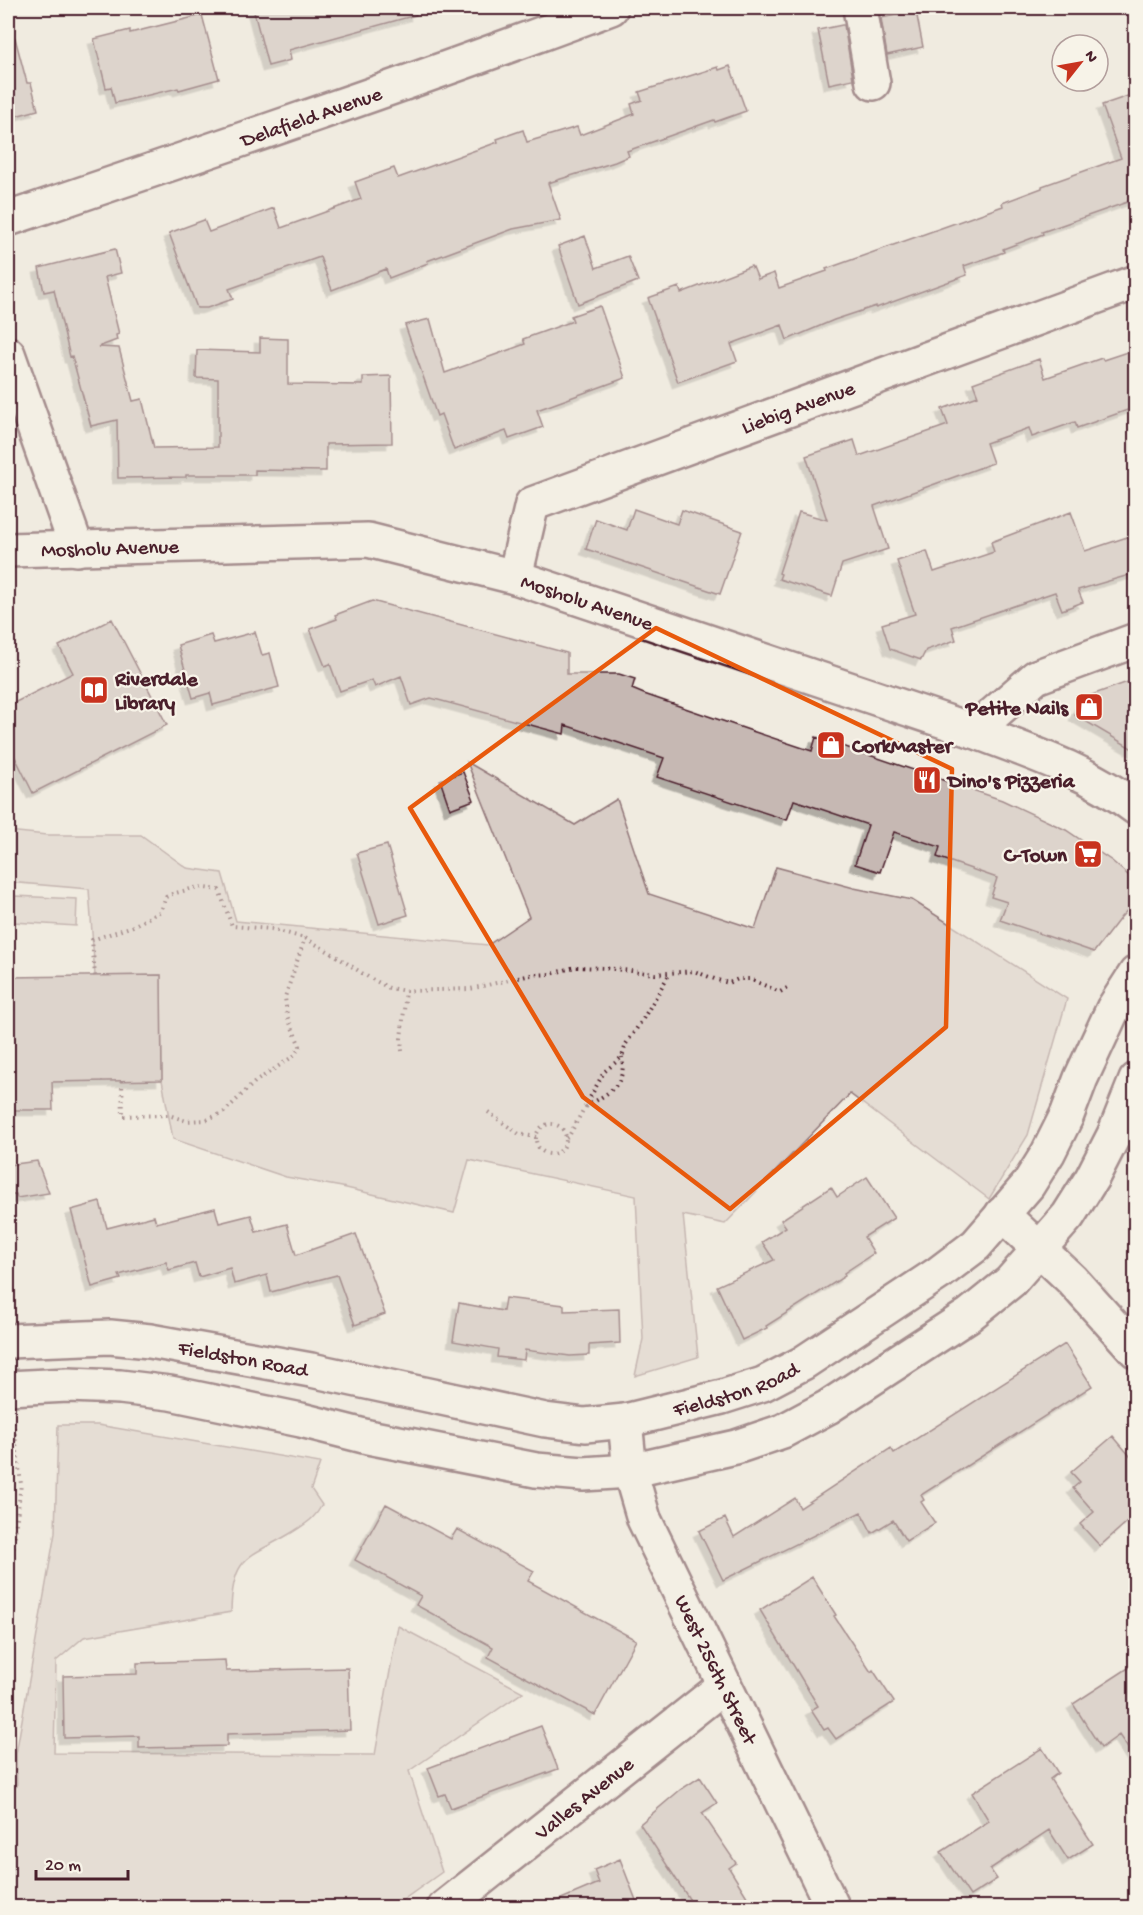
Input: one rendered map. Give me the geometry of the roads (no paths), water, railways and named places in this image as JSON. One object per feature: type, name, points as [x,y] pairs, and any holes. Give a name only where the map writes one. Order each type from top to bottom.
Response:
[{"type":"street","name":"Delafield Avenue","points":[[8,219],[430,75],[611,8]]},
{"type":"street","points":[[860,8],[873,83]]},
{"type":"street","name":"Liebig Avenue","points":[[515,578],[532,504],[1136,282]]},
{"type":"street","points":[[8,354],[77,549]]},
{"type":"street","name":"Mosholu Avenue","points":[[8,550],[368,540],[515,578],[974,731],[1035,753],[1086,777],[1136,808]]},
{"type":"street","points":[[974,731],[1036,677],[1136,640]]},
{"type":"street","name":"Fieldston Road","points":[[8,1341],[110,1337],[150,1341],[311,1370],[545,1420],[585,1425],[625,1421],[722,1398],[763,1384],[803,1363],[939,1273],[976,1245],[1028,1185],[1048,1153],[1113,1008],[1136,973]]},
{"type":"street","points":[[10,1402],[68,1384],[139,1389],[170,1393],[301,1420],[368,1437],[536,1470],[583,1474],[630,1471],[736,1447],[783,1431],[828,1407],[969,1315],[1010,1282],[1041,1249],[1068,1215],[1092,1178],[1114,1135],[1136,1080]]},
{"type":"street","points":[[1002,1215],[1072,1280],[1136,1351]]},
{"type":"street","name":"Fieldston Road","points":[[139,1389],[150,1341]]},
{"type":"street","name":"West 256th Street","points":[[625,1421],[630,1471],[644,1519],[833,1908]]},
{"type":"street","name":"Valles Avenue","points":[[444,1908],[724,1686]]},
{"type":"place","name":"Riverdale Library","points":[[94,690]]},
{"type":"place","name":"Petite Nails","points":[[1089,707]]},
{"type":"place","name":"CorkMaster","points":[[831,745]]},
{"type":"place","name":"Dino's Pizzeria","points":[[927,780]]},
{"type":"place","name":"C-Town","points":[[1088,854]]}]
